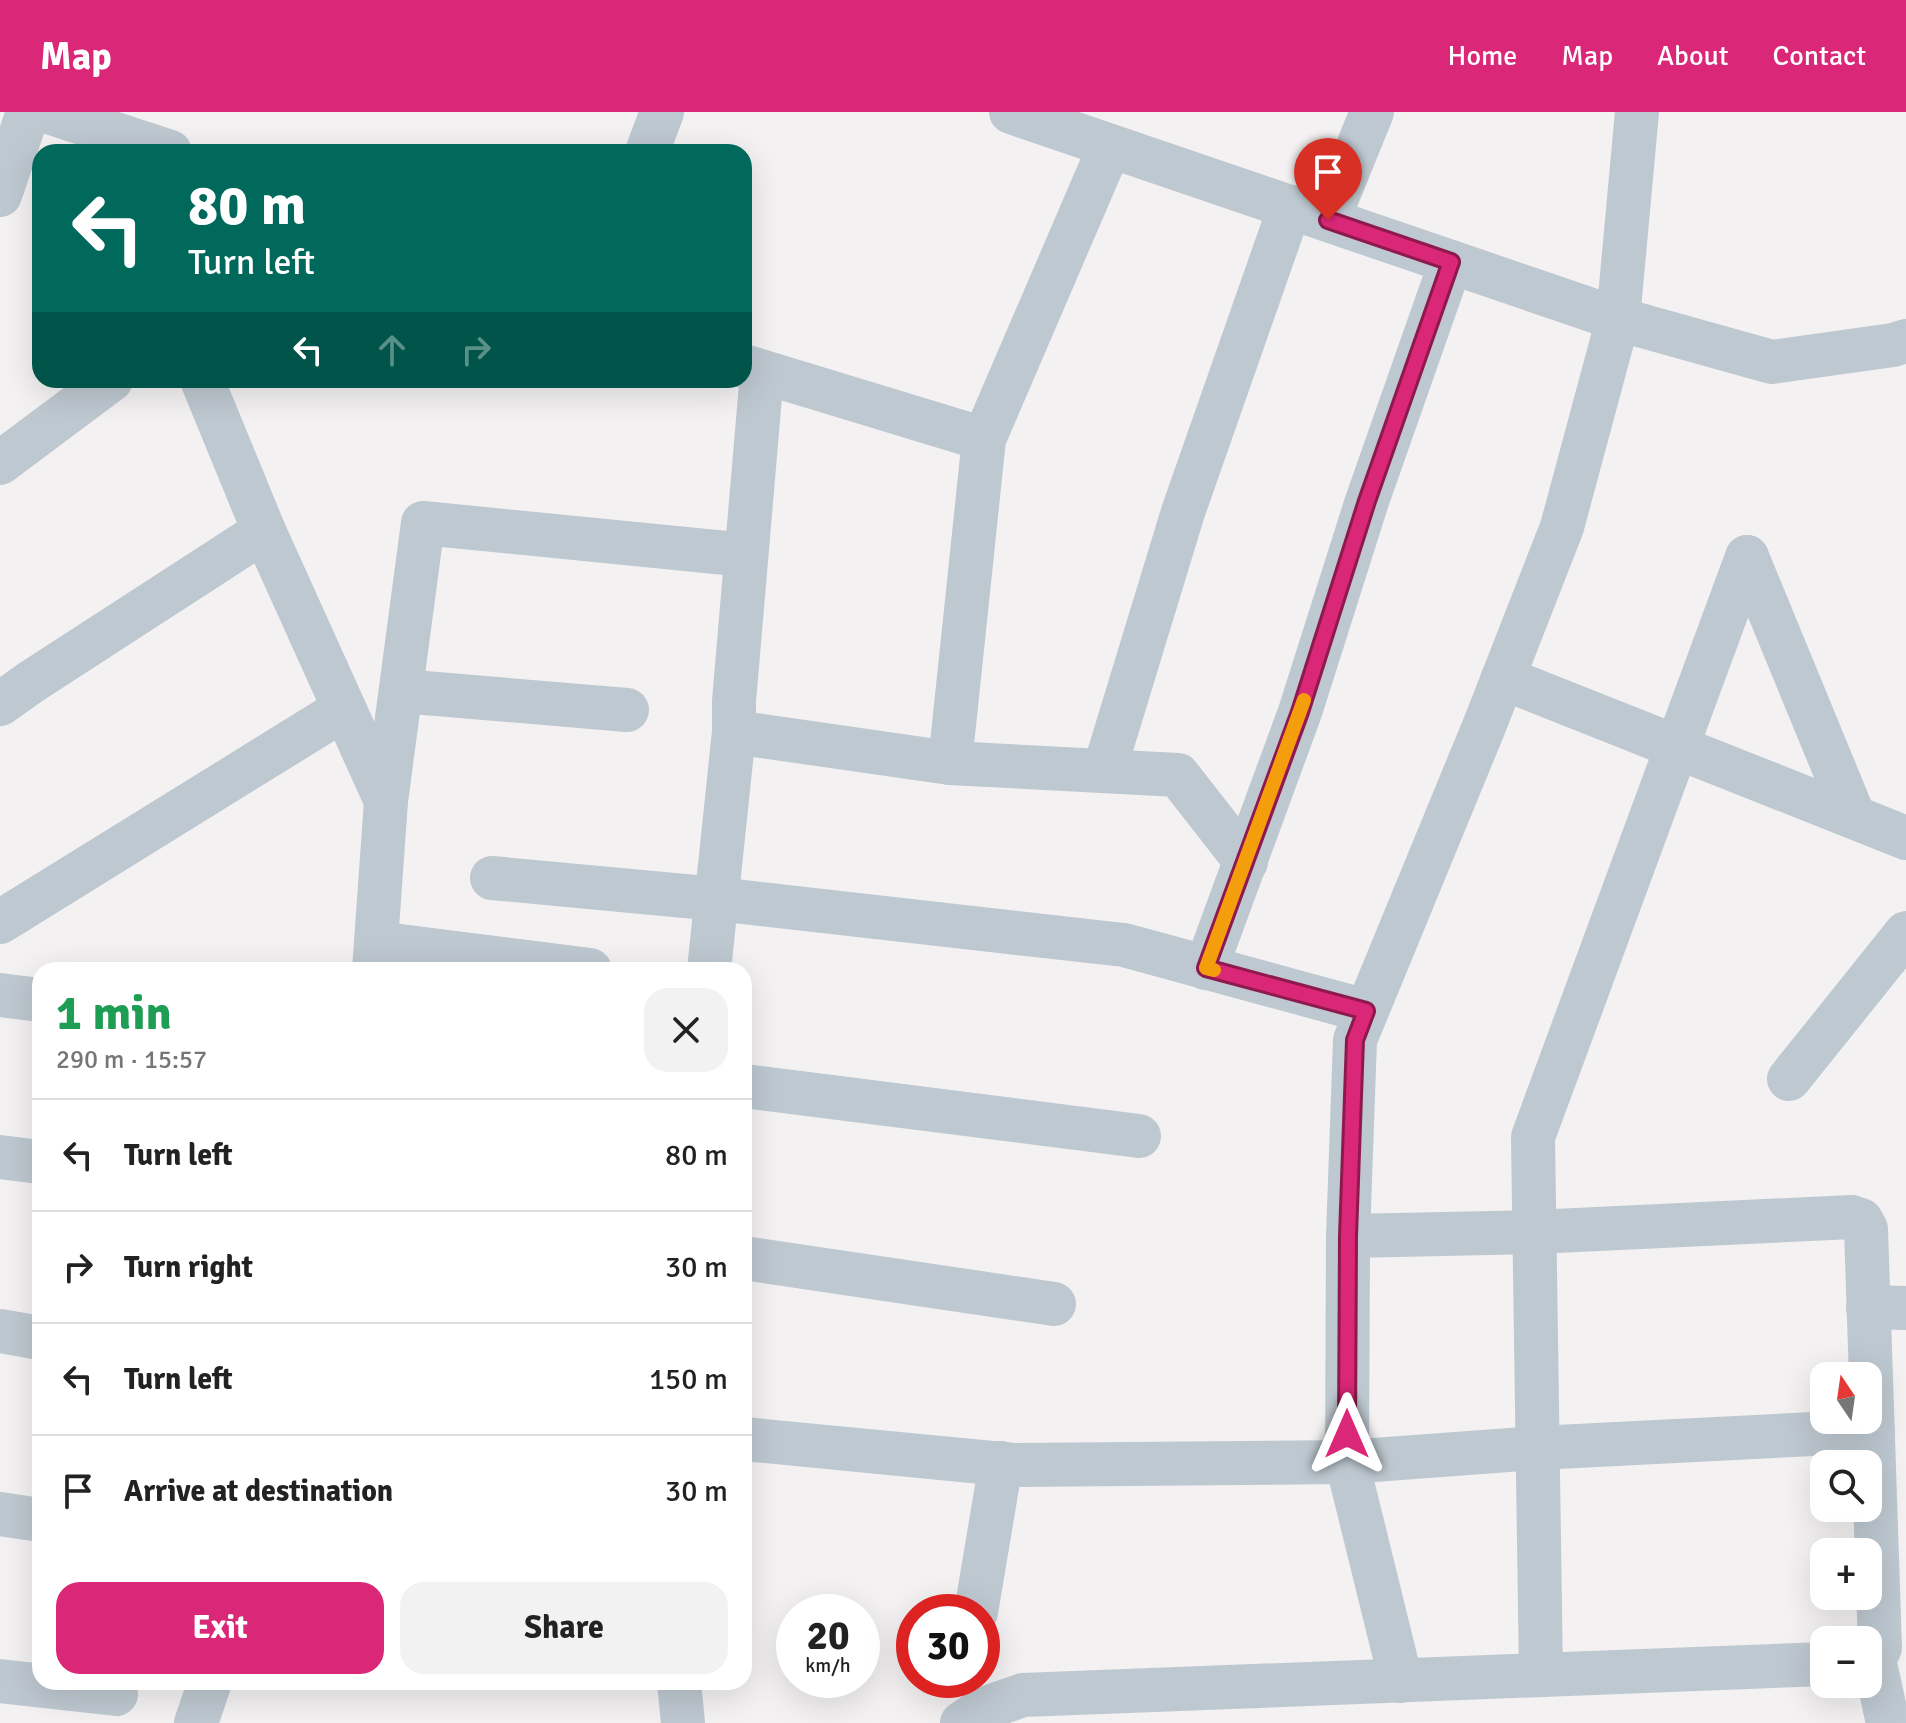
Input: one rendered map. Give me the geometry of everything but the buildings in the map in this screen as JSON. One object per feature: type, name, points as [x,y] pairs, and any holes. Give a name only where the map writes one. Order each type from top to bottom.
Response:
[{"type":"street","points":[[0,195],[28,112]]},
{"type":"street","points":[[49,112],[146,144]]},
{"type":"street","points":[[650,144],[662,112]]},
{"type":"street","points":[[1011,112],[1089,130],[1309,214],[1618,319],[1772,362],[1902,353]]},
{"type":"street","points":[[1104,771],[1183,512],[1309,214],[1372,112]]},
{"type":"street","points":[[1401,1681],[1347,1462],[1348,1236],[1355,1040],[1562,527],[1618,319],[1637,112]]},
{"type":"street","points":[[950,763],[984,439],[1089,130]]},
{"type":"street","points":[[1206,968],[1300,712],[1367,501],[1451,262]]},
{"type":"street","points":[[710,962],[734,732],[746,555],[753,370],[984,439]]},
{"type":"street","points":[[0,463],[100,388]]},
{"type":"street","points":[[205,388],[264,531],[386,801]]},
{"type":"street","points":[[458,962],[375,957],[386,801],[423,523],[746,555]]},
{"type":"street","points":[[0,704],[264,531]]},
{"type":"street","points":[[1541,1675],[1533,1137],[1747,557],[1854,817]]},
{"type":"street","points":[[1503,678],[1906,838]]},
{"type":"street","points":[[401,691],[627,710]]},
{"type":"street","points":[[0,922],[344,709]]},
{"type":"street","points":[[734,732],[950,763],[1178,775],[1246,862]]},
{"type":"street","points":[[492,878],[717,899],[1124,945],[1366,1011]]},
{"type":"street","points":[[1789,1079],[1906,933]]},
{"type":"street","points":[[0,995],[32,999]]},
{"type":"street","points":[[752,1087],[1139,1136]]},
{"type":"street","points":[[0,1157],[32,1161]]},
{"type":"street","points":[[1348,1236],[1534,1232],[1852,1217],[1861,1220],[1866,1229],[1887,1308],[1881,1362]]},
{"type":"street","points":[[752,1259],[1054,1304]]},
{"type":"street","points":[[0,1331],[32,1337]]},
{"type":"street","points":[[752,1440],[1001,1463],[1347,1462],[1537,1448],[1814,1434]]},
{"type":"street","points":[[1873,1434],[1879,1626]]},
{"type":"street","points":[[979,1594],[1001,1463]]},
{"type":"street","points":[[0,1514],[32,1519]]},
{"type":"street","points":[[961,1723],[983,1709],[1023,1695],[1810,1665]]},
{"type":"street","points":[[0,1681],[32,1685]]},
{"type":"street","points":[[80,1690],[116,1694]]},
{"type":"street","points":[[196,1723],[207,1690]]},
{"type":"street","points":[[680,1690],[683,1723]]},
{"type":"street","points":[[961,1723],[964,1698]]},
{"type":"street","points":[[1881,1698],[1888,1723]]},
{"type":"slow traffic","points":[[1214,970],[1206,968],[1304,700]]},
{"type":"route","points":[[1328,220],[1451,262],[1367,501],[1300,712],[1206,968],[1366,1011],[1355,1040],[1348,1236],[1347,1434]]}]
